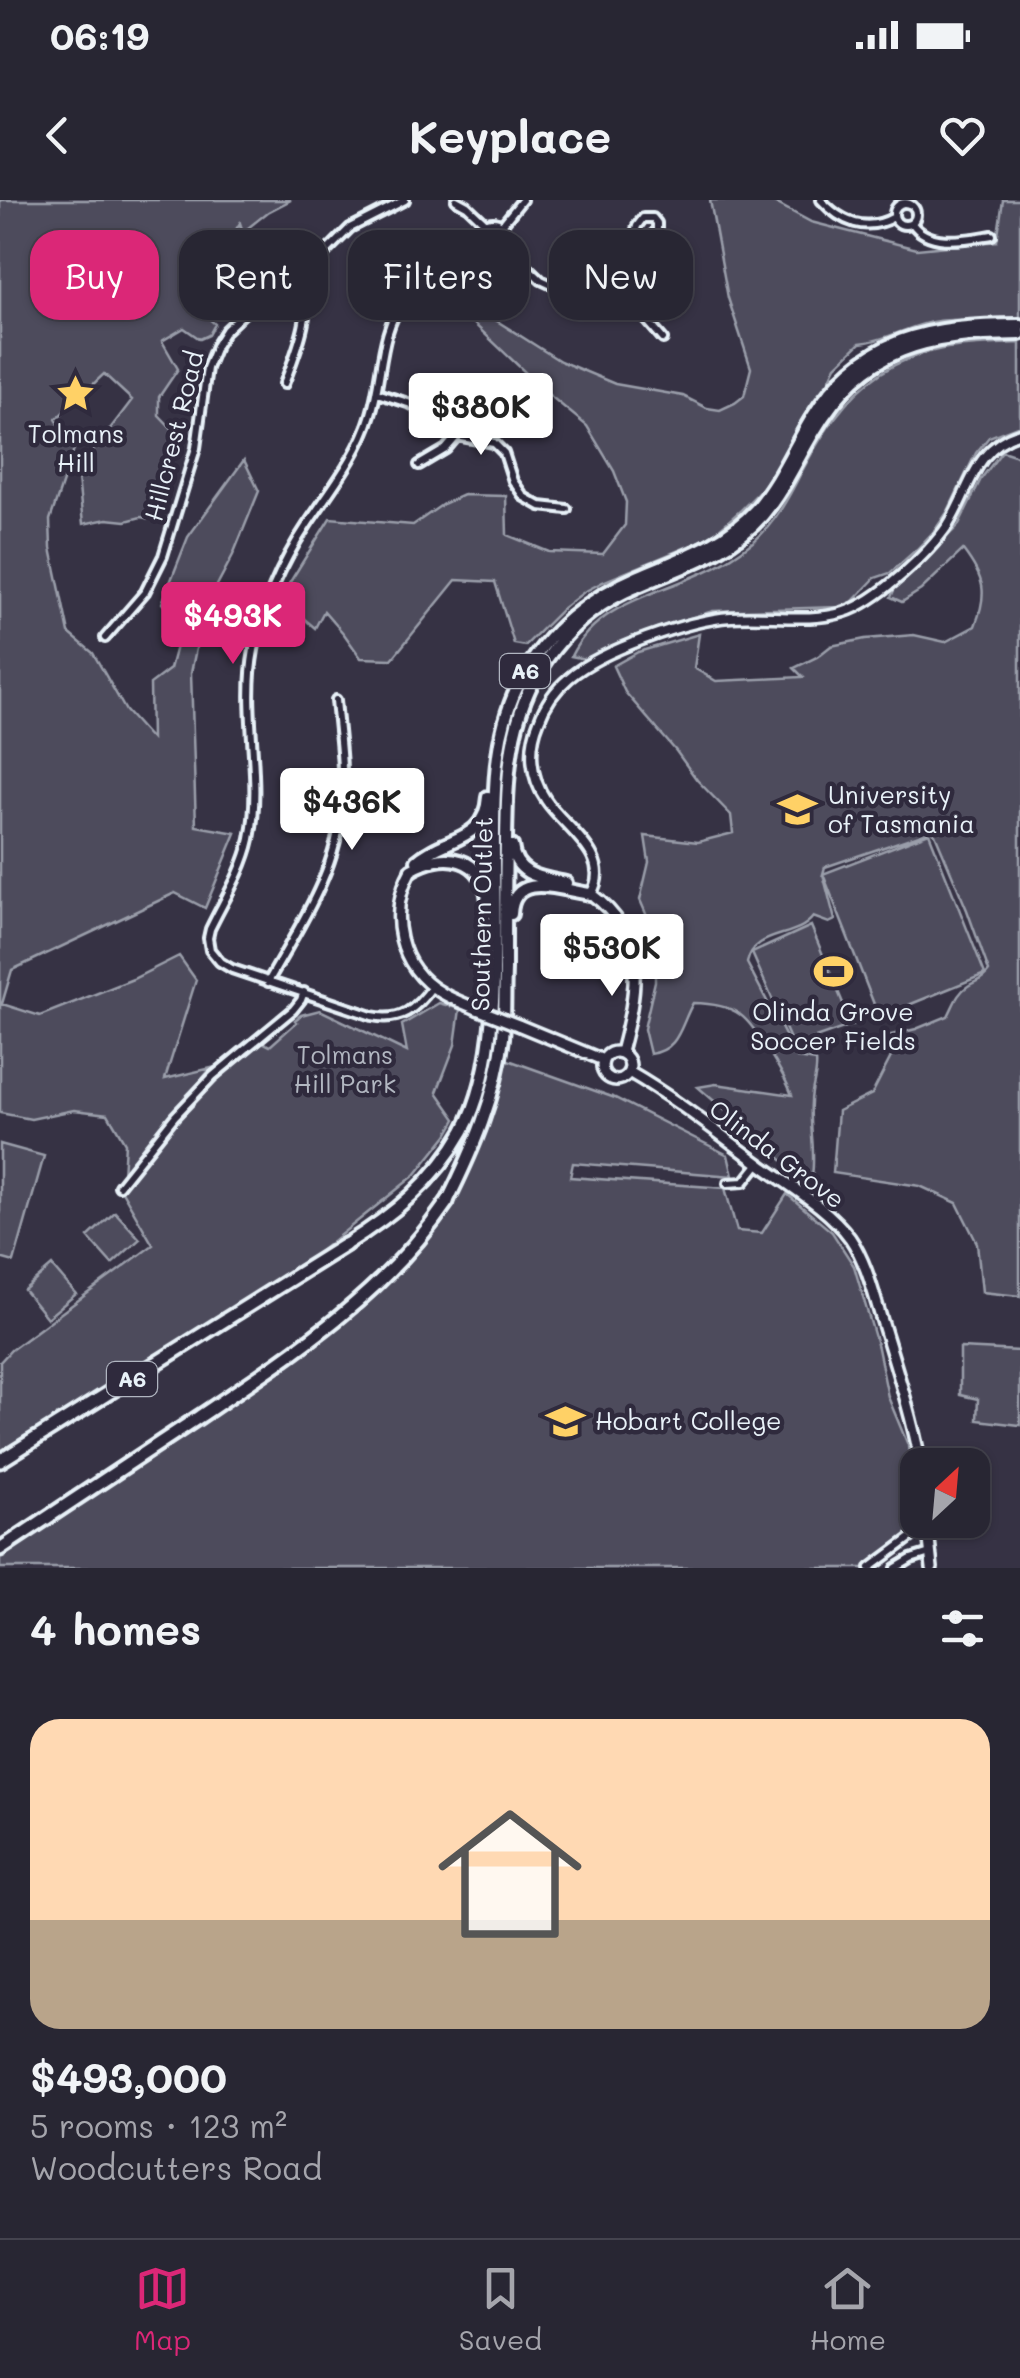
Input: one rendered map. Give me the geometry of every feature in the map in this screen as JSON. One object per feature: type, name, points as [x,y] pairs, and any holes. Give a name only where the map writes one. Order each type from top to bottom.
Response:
[{"type":"highway","name":"Southern Outlet","points":[[0,1461],[398,1209],[428,1180],[463,1132],[477,1097],[492,1006],[494,809],[499,742],[521,678],[557,630],[606,592],[704,548],[745,521],[774,484],[817,410],[840,382],[888,346],[923,332],[958,326],[1020,325]]},
{"type":"highway","name":"Southern Outlet","points":[[0,1549],[292,1354],[385,1277],[447,1202],[479,1133],[503,1037],[507,773],[519,714],[534,678],[554,649],[607,602],[706,558],[747,531],[778,494],[834,402],[869,369],[901,351],[934,340],[1020,334]]},
{"type":"highway","points":[[514,736],[511,843],[516,862],[530,875],[573,884],[591,894]]},
{"type":"highway","points":[[411,870],[432,848],[471,833],[483,821],[499,742]]},
{"type":"highway","points":[[345,1245],[407,1194],[438,1159],[465,1114],[481,1059],[488,998],[486,888],[474,869],[456,859],[435,859],[411,870]]},
{"type":"highway","points":[[493,1088],[508,1024],[513,900],[520,890],[533,887],[591,894]]},
{"type":"main road","points":[[411,870],[400,897],[398,927],[410,960],[422,978],[432,987],[478,1009],[603,1060]]},
{"type":"main road","points":[[591,894],[615,915],[632,947],[634,979],[621,1052]]},
{"type":"main road","points":[[612,1052],[621,1052],[630,1062],[629,1072],[618,1080],[608,1078],[602,1070],[603,1060],[612,1052]]},
{"type":"main road","name":"Olinda Grove","points":[[629,1072],[662,1092],[834,1220],[854,1243],[892,1354],[917,1448]]},
{"type":"main road","points":[[929,1538],[932,1568]]},
{"type":"street","name":"Hillcrest Road","points":[[328,250],[350,228],[405,200]]},
{"type":"street","points":[[456,200],[486,224]]},
{"type":"street","points":[[502,226],[522,200]]},
{"type":"street","points":[[820,200],[836,214],[857,224],[876,225],[894,218]]},
{"type":"street","points":[[907,201],[915,210],[912,223],[902,225],[894,218],[895,208],[907,201]]},
{"type":"street","points":[[643,218],[653,218],[658,225],[655,233],[627,264],[637,226],[643,218]]},
{"type":"street","points":[[483,230],[493,222],[504,230]]},
{"type":"street","points":[[912,223],[922,234],[948,240],[992,235]]},
{"type":"street","points":[[529,268],[549,284]]},
{"type":"street","name":"Hillcrest Road","points":[[105,638],[144,592],[163,556],[196,448],[207,368],[216,346],[236,320]]},
{"type":"street","points":[[284,384],[302,335],[303,320]]},
{"type":"street","points":[[393,320],[383,346],[377,392],[360,444],[295,544],[262,615],[250,702],[255,796],[250,838],[243,862],[210,929],[208,942],[212,954],[232,969],[372,1016],[392,1018],[407,1014],[432,987]]},
{"type":"street","points":[[647,320],[663,339]]},
{"type":"street","points":[[377,392],[410,404],[456,436],[490,441],[506,456],[513,482],[524,498],[540,506],[566,509]]},
{"type":"street","points":[[591,894],[598,879],[596,862],[544,798],[533,768],[536,728],[558,688],[594,662],[701,622],[738,616],[823,616],[855,608],[903,574],[938,538],[987,453],[1002,440],[1020,433]]},
{"type":"street","points":[[420,465],[446,449],[456,436]]},
{"type":"street","points":[[268,982],[319,892],[335,848],[342,801],[336,700]]},
{"type":"street","points":[[119,1186],[200,1088],[292,1010],[304,992]]},
{"type":"street","points":[[728,1183],[744,1182],[759,1164]]},
{"type":"street","points":[[870,1568],[909,1538]]},
{"type":"street","points":[[896,1568],[930,1554]]},
{"type":"green space","points":[[0,200],[291,200],[246,230],[240,223],[236,230],[179,230],[179,320],[211,320],[215,324],[209,335],[200,339],[184,328],[162,341],[178,369],[159,397],[159,415],[181,438],[180,454],[170,458],[169,469],[163,476],[166,491],[151,519],[107,519],[83,524],[78,478],[132,400],[104,374],[56,419],[74,449],[50,520],[51,548],[69,633],[93,653],[126,711],[151,739],[150,684],[170,669],[181,627],[162,603],[188,537],[244,460],[259,491],[233,555],[204,610],[191,673],[196,826],[236,833],[205,908],[175,893],[12,970],[2,1004],[40,1016],[179,956],[196,980],[165,1079],[211,1068],[123,1176],[125,1143],[108,1114],[74,1110],[31,1119],[0,1113]]},
{"type":"green space","points":[[710,200],[770,200],[811,222],[917,249],[997,241],[1003,200],[1020,200],[1020,319],[938,321],[860,343],[836,366],[775,470],[741,510],[701,541],[584,592],[525,646],[514,644],[495,582],[456,580],[392,659],[361,658],[324,611],[315,628],[280,598],[330,518],[413,525],[463,495],[506,496],[507,535],[549,552],[603,554],[625,525],[626,502],[614,471],[587,426],[470,320],[495,320],[560,361],[615,384],[683,396],[720,410],[744,396],[751,368],[728,298]]},
{"type":"green space","points":[[1020,343],[1020,425],[989,437],[976,453],[935,530],[890,573],[875,578],[852,602],[839,607],[713,611],[657,628],[585,659],[571,656],[582,638],[611,613],[716,566],[754,541],[781,509],[835,418],[881,373],[931,351]]},
{"type":"green space","name":"University of Tasmania","points":[[1002,451],[1020,457],[1020,1296],[982,1292],[977,1243],[957,1203],[920,1186],[833,1173],[838,1111],[872,1094],[893,1053],[891,1035],[948,1016],[961,992],[989,971],[935,834],[931,831],[825,867],[823,874],[835,920],[829,923],[813,917],[806,924],[758,945],[747,963],[797,1058],[816,1061],[811,1097],[812,1175],[788,1165],[698,1087],[716,1084],[792,1095],[761,1040],[740,1014],[721,1006],[693,1003],[673,1042],[650,1054],[644,1029],[655,981],[655,957],[653,930],[640,900],[649,862],[645,836],[698,842],[733,833],[731,815],[625,692],[613,666],[638,652],[699,634],[694,668],[716,681],[803,677],[794,668],[831,646],[865,639],[914,635],[945,642],[975,626],[982,604],[980,578],[963,550],[921,590],[902,602],[891,597],[895,588],[958,526],[981,479]]},
{"type":"green space","points":[[929,833],[985,974],[879,1017],[823,874]]},
{"type":"green space","points":[[811,926],[852,1025],[793,1046],[752,953]]},
{"type":"green space","name":"Tolmans Hill Park","points":[[439,1003],[460,1009],[455,1045],[437,1092],[456,1119],[415,1175],[263,1297],[0,1461],[0,1362],[153,1245],[119,1186],[213,1076],[260,1041],[270,1046],[301,1015],[320,1010],[407,1052],[402,1025]]},
{"type":"green space","name":"Hobart College","points":[[500,1057],[615,1098],[728,1155],[733,1176],[573,1163],[570,1177],[725,1188],[737,1231],[762,1233],[787,1194],[832,1232],[854,1266],[888,1397],[908,1445],[900,1448],[900,1538],[905,1538],[867,1568],[0,1568],[0,1549],[292,1354],[412,1249],[467,1161]]},
{"type":"green space","points":[[0,1144],[44,1156],[14,1262],[0,1258]]},
{"type":"green space","points":[[115,1212],[140,1239],[112,1264],[88,1237]]},
{"type":"green space","points":[[52,1266],[76,1294],[47,1318],[24,1290]]},
{"type":"green space","points":[[960,1348],[1020,1351],[1020,1425],[977,1420],[978,1399],[960,1395]]},
{"type":"place","name":"Tolmans Hill","points":[[76,393]]},
{"type":"place","name":"University of Tasmania","points":[[798,809]]},
{"type":"place","name":"Olinda Grove Soccer Fields","points":[[833,971]]},
{"type":"place","name":"Hobart College","points":[[565,1421]]}]
